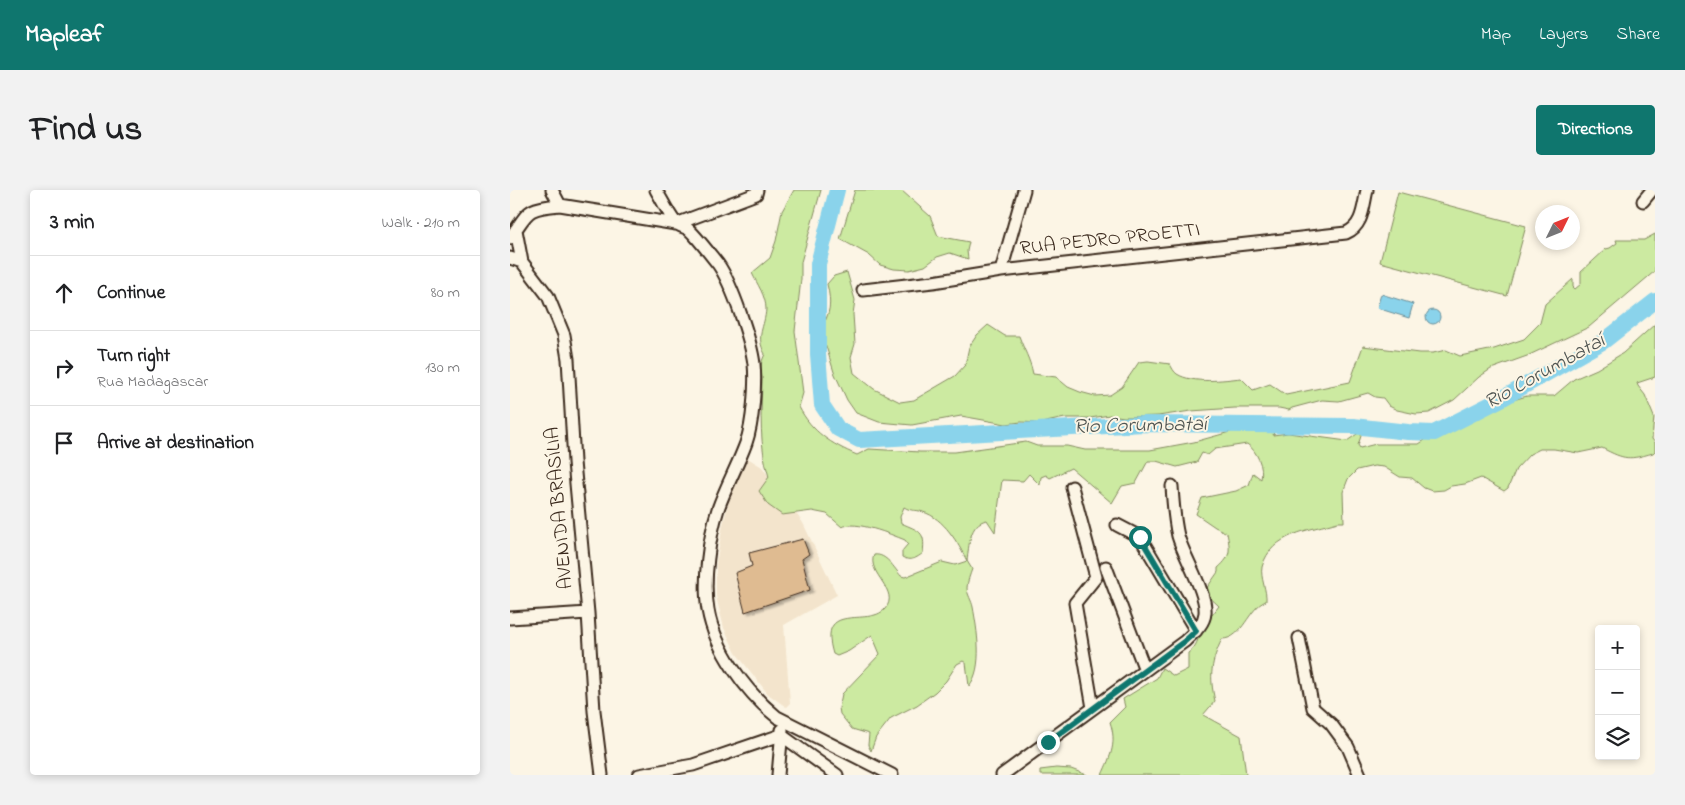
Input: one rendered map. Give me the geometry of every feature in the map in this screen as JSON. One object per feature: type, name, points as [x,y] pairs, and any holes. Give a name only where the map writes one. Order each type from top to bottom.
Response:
[{"type":"street","points":[[552,190],[560,205]]},
{"type":"street","points":[[656,190],[676,224]]},
{"type":"street","points":[[1001,271],[1024,190]]},
{"type":"street","name":"RUA PEDRO PROETTI","points":[[863,290],[933,282],[1001,271],[1346,233],[1358,226],[1367,190]]},
{"type":"street","points":[[1643,201],[1652,190]]},
{"type":"street","points":[[676,224],[756,191]]},
{"type":"street","points":[[522,262],[513,234],[521,220],[528,212],[560,205],[676,224],[689,230],[718,266],[737,303],[754,362],[754,383],[747,441],[719,509],[711,534],[706,594],[708,611],[714,631],[729,663],[748,690],[768,710],[892,775]]},
{"type":"street","points":[[510,258],[522,262]]},
{"type":"street","name":"AVENIDA BRASÍLIA","points":[[522,262],[548,296],[564,335],[568,359],[574,462],[588,613],[594,711],[602,775]]},
{"type":"street","points":[[1002,775],[1185,641],[1196,631],[1202,622],[1205,610],[1201,593],[1178,537],[1174,516],[1172,486]]},
{"type":"street","points":[[1072,487],[1096,577],[1075,602],[1093,708]]},
{"type":"street","points":[[1117,524],[1140,537],[1196,631]]},
{"type":"street","points":[[1106,567],[1145,670]]},
{"type":"street","points":[[510,618],[588,613]]},
{"type":"street","points":[[1299,638],[1313,708],[1331,724],[1348,747],[1360,775]]},
{"type":"street","points":[[778,775],[781,735],[785,720]]},
{"type":"street","points":[[638,775],[692,770],[781,735]]},
{"type":"street","points":[[781,735],[836,775]]},
{"type":"shaded area","points":[[746,457],[762,467],[803,523],[837,595],[784,625],[790,703],[786,707],[768,694],[736,653],[724,628],[716,596],[716,564],[723,524],[733,485]]},
{"type":"green space","points":[[794,190],[821,190],[801,262],[795,331],[803,393],[799,407],[804,416],[823,436],[857,455],[869,449],[955,452],[1026,442],[1037,446],[1067,446],[1085,450],[1150,450],[1194,442],[1237,430],[1275,429],[1273,435],[1288,433],[1347,441],[1360,432],[1362,433],[1358,445],[1360,448],[1376,444],[1419,444],[1428,438],[1455,430],[1478,414],[1499,404],[1527,396],[1554,396],[1574,379],[1597,369],[1623,353],[1655,324],[1655,377],[1637,383],[1645,395],[1654,417],[1652,439],[1655,443],[1655,451],[1627,458],[1602,448],[1578,453],[1540,449],[1530,454],[1516,469],[1508,488],[1504,491],[1481,478],[1465,484],[1451,486],[1444,490],[1432,491],[1424,488],[1412,478],[1400,477],[1384,467],[1374,466],[1357,470],[1348,479],[1343,492],[1344,522],[1304,531],[1283,540],[1274,547],[1262,567],[1266,601],[1254,610],[1235,634],[1229,638],[1222,639],[1215,655],[1212,669],[1212,684],[1215,701],[1203,715],[1241,736],[1246,775],[1102,775],[1113,743],[1110,722],[1125,707],[1123,699],[1157,678],[1162,668],[1174,676],[1188,669],[1188,653],[1194,648],[1204,626],[1219,606],[1204,592],[1218,572],[1218,568],[1228,556],[1227,533],[1196,514],[1202,498],[1236,491],[1249,485],[1253,473],[1261,479],[1261,464],[1257,455],[1247,444],[1215,449],[1208,455],[1202,453],[1197,462],[1177,467],[1156,461],[1148,461],[1136,483],[1122,486],[1112,503],[1071,468],[1050,478],[1046,475],[1041,477],[1040,485],[1029,474],[1023,481],[1002,480],[995,532],[987,520],[981,522],[973,530],[969,542],[967,561],[955,539],[944,525],[931,515],[904,507],[900,517],[901,523],[920,533],[924,546],[923,553],[911,559],[902,557],[902,551],[908,544],[905,540],[882,531],[856,525],[842,527],[827,514],[812,511],[782,515],[768,505],[759,491],[769,477],[762,441],[761,417],[761,365],[765,354],[762,348],[761,332],[766,304],[752,273],[770,258],[776,241],[782,211]]},
{"type":"green space","points":[[855,190],[901,190],[930,216],[938,236],[969,242],[968,259],[950,253],[937,257],[925,266],[909,270],[894,269],[880,265],[869,255],[840,239]]},
{"type":"green space","points":[[1398,192],[1526,226],[1507,296],[1380,262]]},
{"type":"green space","points":[[1655,234],[1655,271],[1589,327],[1527,356],[1491,369],[1479,377],[1454,400],[1429,413],[1416,414],[1397,410],[1389,406],[1383,398],[1375,397],[1368,393],[1339,401],[1322,400],[1289,410],[1279,408],[1235,408],[1191,411],[1158,416],[1124,417],[1110,415],[1090,418],[1065,418],[1041,423],[1021,422],[1006,424],[961,416],[912,425],[879,422],[856,413],[847,400],[834,372],[821,330],[829,308],[827,284],[834,276],[847,272],[855,300],[853,314],[855,344],[851,357],[854,373],[874,389],[900,402],[914,400],[955,376],[965,365],[969,347],[977,335],[988,325],[1005,336],[1019,336],[1033,374],[1056,377],[1068,387],[1095,396],[1110,395],[1122,387],[1139,362],[1148,361],[1170,364],[1177,374],[1191,379],[1226,380],[1241,378],[1253,390],[1270,384],[1286,395],[1350,382],[1363,346],[1419,353],[1433,353],[1446,350],[1460,356],[1494,349],[1524,339],[1540,323],[1545,304],[1573,279],[1573,287],[1575,289],[1581,284],[1581,272],[1606,249],[1617,243],[1616,240],[1644,240]]},
{"type":"green space","points":[[874,555],[882,556],[893,565],[901,576],[905,577],[942,562],[955,565],[967,561],[972,569],[967,588],[973,607],[978,648],[977,669],[974,678],[969,686],[966,663],[963,661],[957,664],[946,681],[935,692],[917,705],[891,718],[876,737],[871,751],[868,745],[869,734],[852,729],[840,714],[839,708],[842,694],[880,654],[872,635],[849,651],[837,656],[833,654],[830,637],[832,627],[838,621],[877,614],[885,609],[889,602],[889,596],[875,568],[873,562]]},
{"type":"green space","points":[[1071,769],[1087,775],[1040,775],[1040,770]]},
{"type":"water","points":[[1381,294],[1413,304],[1409,318],[1377,308]]},
{"type":"water","points":[[1430,310],[1436,310],[1440,317],[1436,324],[1430,324],[1426,320],[1426,314]]},
{"type":"building","points":[[803,539],[809,554],[802,559],[810,590],[745,612],[735,573],[752,566],[749,553]]},
{"type":"waterway","name":"Rio Corumbataí","points":[[837,190],[818,264],[818,354],[822,405],[838,429],[859,440],[1143,424],[1353,426],[1434,433],[1503,398],[1604,341],[1655,301]]},
{"type":"route","points":[[1048,742],[1196,631],[1140,537]]}]
